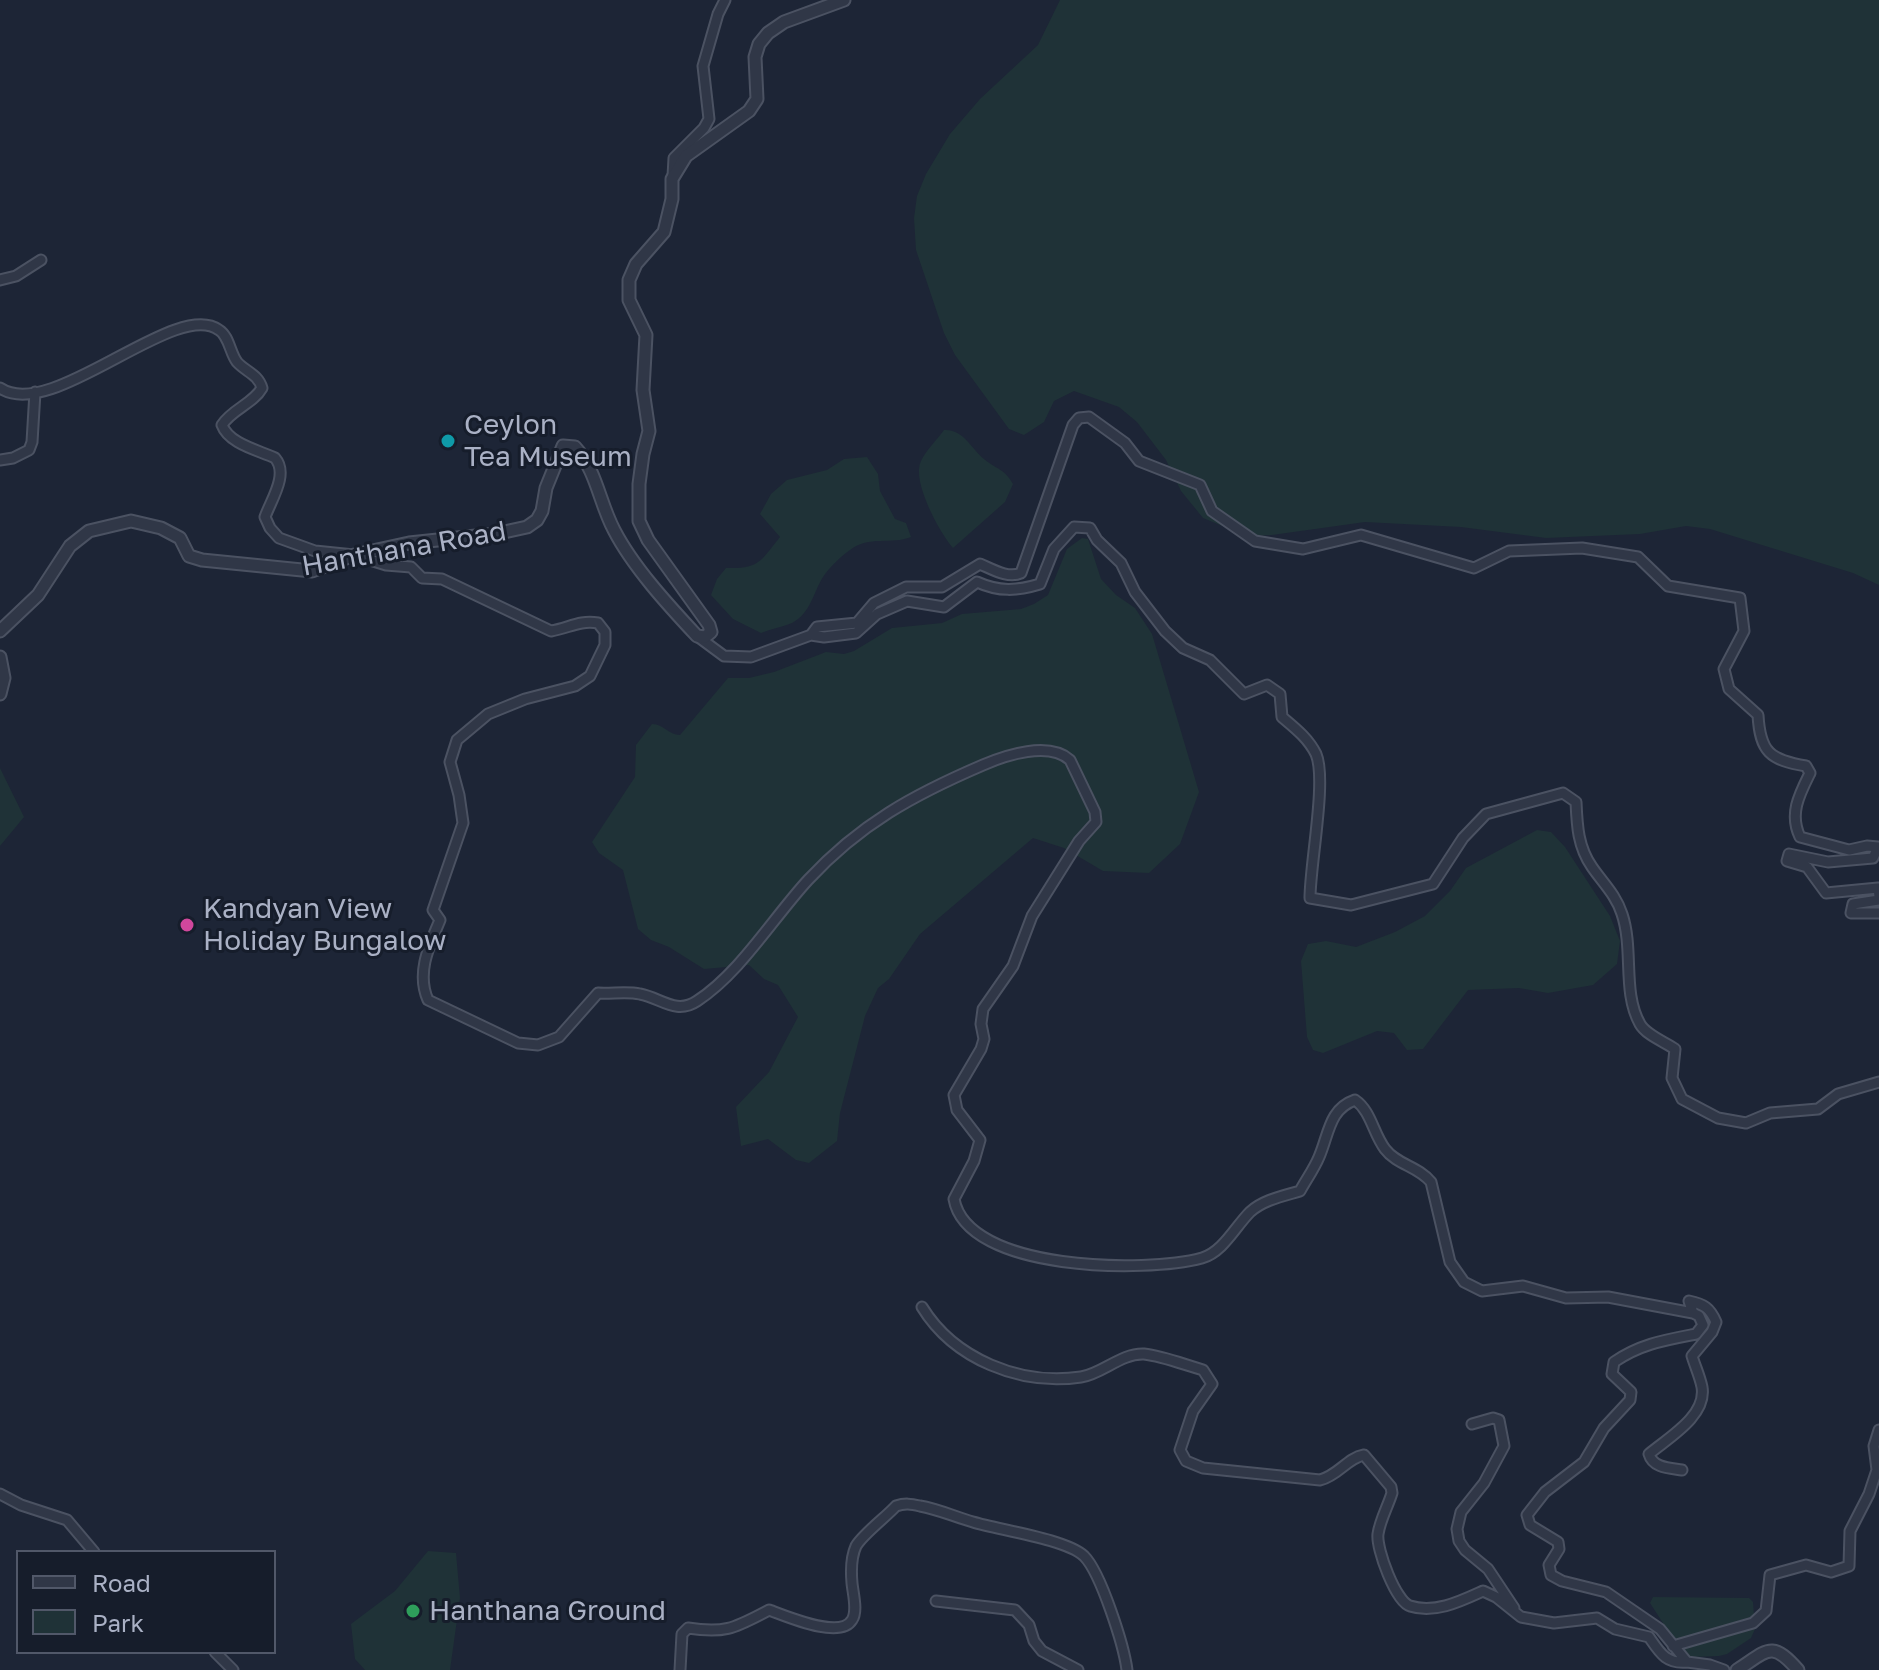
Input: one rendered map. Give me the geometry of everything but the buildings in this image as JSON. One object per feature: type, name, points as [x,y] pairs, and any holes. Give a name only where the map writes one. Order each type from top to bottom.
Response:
[{"type":"street","points":[[697,636],[705,637],[711,632],[709,625],[648,540],[639,521],[639,484],[649,431],[643,390],[646,335],[629,300],[629,280],[636,264],[664,232],[672,199],[674,158],[709,119],[703,66],[725,0]]},
{"type":"street","points":[[672,179],[686,156],[749,111],[757,99],[755,57],[759,44],[768,33],[784,22],[844,0]]},
{"type":"street","points":[[0,280],[16,276],[41,260]]},
{"type":"street","points":[[0,388],[17,395],[35,392],[90,374],[157,335],[197,326],[212,326],[222,331],[237,361],[259,379],[262,388],[258,396],[228,416],[222,425],[233,440],[280,463],[282,474],[265,517],[279,538],[315,551],[354,555],[386,565],[411,567],[422,578],[442,579],[551,631],[569,628],[582,620],[598,623],[605,632],[605,645],[590,676],[575,686],[525,699],[488,714],[457,740],[450,762],[463,823],[433,910],[440,920],[424,965],[423,987],[428,1000],[518,1043],[538,1045],[559,1037],[598,993],[640,994],[673,1007],[695,1002],[729,972],[806,881],[881,816],[940,784],[1006,755],[1063,754],[1070,760],[1095,812],[1096,822],[1079,841],[1032,916],[1013,966],[983,1009],[981,1024],[984,1039],[981,1049],[954,1095],[957,1110],[980,1140],[974,1161],[954,1199],[960,1216],[978,1234],[1033,1258],[1083,1266],[1205,1258],[1227,1241],[1251,1211],[1266,1202],[1300,1191],[1318,1159],[1334,1114],[1343,1104],[1355,1100],[1364,1107],[1374,1133],[1386,1151],[1398,1161],[1423,1172],[1431,1182],[1450,1262],[1464,1282],[1482,1291],[1523,1286],[1566,1298],[1608,1297],[1699,1316],[1703,1325],[1696,1334],[1650,1342],[1614,1362],[1612,1374],[1631,1392],[1630,1400],[1604,1428],[1584,1462],[1545,1492],[1527,1515],[1530,1525],[1558,1542],[1559,1549],[1549,1565],[1551,1575],[1562,1581],[1606,1592],[1660,1629],[1687,1662]]},
{"type":"street","points":[[0,460],[29,450],[35,392]]},
{"type":"street","points":[[811,635],[817,627],[857,623],[874,603],[906,587],[942,587],[980,564],[1002,574],[1016,576],[1021,573],[1073,425],[1079,418],[1089,417],[1125,443],[1139,461],[1200,485],[1212,511],[1255,541],[1303,549],[1361,535],[1474,568],[1509,551],[1582,548],[1638,557],[1668,586],[1740,598],[1744,631],[1724,669],[1729,689],[1758,715],[1759,735],[1766,752],[1785,763],[1806,766],[1810,773],[1797,797],[1794,823],[1800,837],[1849,850],[1878,847],[1873,858],[1828,862],[1789,854],[1787,861],[1807,867],[1826,893],[1878,888],[1879,898],[1853,904],[1851,913],[1879,913]]},
{"type":"street","name":"Hanthana Road","points":[[0,631],[38,595],[70,546],[89,531],[131,521],[161,528],[180,538],[189,556],[202,560],[312,571],[354,555],[409,543],[495,534],[527,527],[537,520],[542,511],[546,488],[563,446],[575,447],[585,458],[613,530],[658,593],[697,636]]},
{"type":"street","points":[[697,636],[724,656],[751,657],[811,635],[824,637],[856,633],[877,614],[907,601],[944,607],[977,582],[992,589],[1019,591],[1040,584],[1054,549],[1074,527],[1090,528],[1097,540],[1121,563],[1135,592],[1165,631],[1183,648],[1210,660],[1244,694],[1267,685],[1280,694],[1282,717],[1305,737],[1317,757],[1320,781],[1310,898],[1351,905],[1433,884],[1463,838],[1486,814],[1563,793],[1576,802],[1581,848],[1613,894],[1622,914],[1630,946],[1631,1004],[1642,1028],[1675,1049],[1672,1078],[1682,1099],[1718,1118],[1746,1123],[1770,1113],[1818,1109],[1838,1094],[1879,1082]]},
{"type":"street","points":[[0,657],[4,678],[0,694]]},
{"type":"street","points":[[1682,1470],[1660,1467],[1650,1459],[1649,1454],[1686,1424],[1701,1402],[1702,1389],[1692,1356],[1712,1332],[1716,1322],[1711,1311],[1701,1303],[1689,1301],[1693,1313]]},
{"type":"street","points":[[922,1307],[934,1327],[970,1355],[985,1364],[1036,1377],[1083,1377],[1131,1356],[1144,1354],[1203,1370],[1212,1384],[1193,1411],[1180,1450],[1186,1461],[1203,1468],[1320,1480],[1333,1477],[1356,1456],[1364,1455],[1391,1487],[1392,1493],[1378,1531],[1378,1548],[1402,1602],[1411,1607],[1448,1606],[1483,1591],[1521,1617],[1554,1623],[1597,1618],[1615,1629],[1649,1637],[1663,1658],[1724,1670]]},
{"type":"street","points":[[1472,1424],[1493,1418],[1499,1420],[1504,1446],[1484,1483],[1461,1512],[1457,1529],[1459,1541],[1488,1569],[1521,1617]]},
{"type":"street","points":[[1673,1646],[1753,1623],[1766,1611],[1770,1575],[1806,1565],[1831,1572],[1849,1566],[1850,1531],[1877,1470],[1874,1446],[1879,1430]]},
{"type":"street","points":[[0,1494],[21,1505],[67,1520],[92,1550]]},
{"type":"street","points":[[680,1670],[682,1634],[688,1628],[730,1630],[769,1610],[821,1627],[837,1629],[848,1625],[853,1620],[851,1569],[857,1546],[896,1506],[904,1503],[1067,1546],[1082,1555],[1094,1570],[1125,1654],[1127,1670]]},
{"type":"street","points":[[936,1601],[1015,1610],[1029,1625],[1034,1641],[1042,1651],[1078,1670]]},
{"type":"street","points":[[1737,1670],[1768,1651],[1776,1650],[1783,1653],[1798,1670]]},
{"type":"street","points":[[217,1654],[233,1670]]},
{"type":"green space","points":[[1060,0],[1879,0],[1879,585],[1853,573],[1710,529],[1686,526],[1640,534],[1546,538],[1461,527],[1365,522],[1247,536],[1203,518],[1181,491],[1166,460],[1137,422],[1119,407],[1074,391],[1054,401],[1044,422],[1024,435],[1009,429],[955,355],[944,333],[916,250],[914,218],[917,196],[926,174],[950,134],[980,99],[1038,45]]},
{"type":"green space","points":[[944,430],[962,436],[1013,484],[1005,502],[953,548],[928,506],[919,470],[923,457]]},
{"type":"green space","points":[[867,457],[878,474],[880,491],[895,519],[906,523],[911,537],[857,545],[835,562],[808,608],[792,623],[761,633],[733,619],[711,595],[717,579],[726,568],[746,567],[758,562],[780,537],[760,514],[771,494],[787,480],[827,470],[844,459]]},
{"type":"green space","points":[[1082,538],[1088,539],[1101,579],[1116,595],[1135,608],[1152,634],[1199,792],[1180,844],[1149,873],[1103,871],[1064,848],[1033,838],[920,934],[889,979],[878,988],[865,1016],[840,1113],[837,1141],[809,1163],[796,1160],[768,1139],[741,1146],[736,1107],[769,1072],[798,1017],[778,985],[764,979],[749,965],[704,969],[669,947],[651,940],[638,929],[623,870],[599,853],[592,842],[635,777],[636,745],[652,724],[680,735],[728,678],[749,678],[774,672],[826,652],[844,654],[854,651],[892,628],[942,623],[962,614],[1021,609],[1034,604],[1048,595],[1067,549]]},
{"type":"green space","points":[[0,768],[24,817],[0,846]]},
{"type":"green space","points":[[1537,830],[1551,832],[1565,847],[1610,916],[1620,941],[1617,964],[1593,985],[1548,993],[1519,988],[1468,990],[1423,1049],[1407,1050],[1394,1033],[1377,1031],[1323,1053],[1313,1050],[1307,1037],[1301,961],[1308,944],[1326,941],[1356,947],[1395,932],[1425,916],[1450,891],[1466,868]]},
{"type":"green space","name":"Hanthana Ground","points":[[428,1551],[456,1553],[460,1598],[450,1670],[365,1670],[355,1659],[351,1624],[395,1591]]},
{"type":"green space","points":[[1653,1597],[1749,1598],[1753,1602],[1755,1629],[1751,1638],[1727,1654],[1691,1657],[1681,1651],[1650,1603]]},
{"type":"place","name":"Ceylon Tea Museum","points":[[448,441]]},
{"type":"place","name":"Kandyan View Holiday Bungalow","points":[[187,925]]},
{"type":"place","name":"Hanthana Ground","points":[[413,1611]]}]
